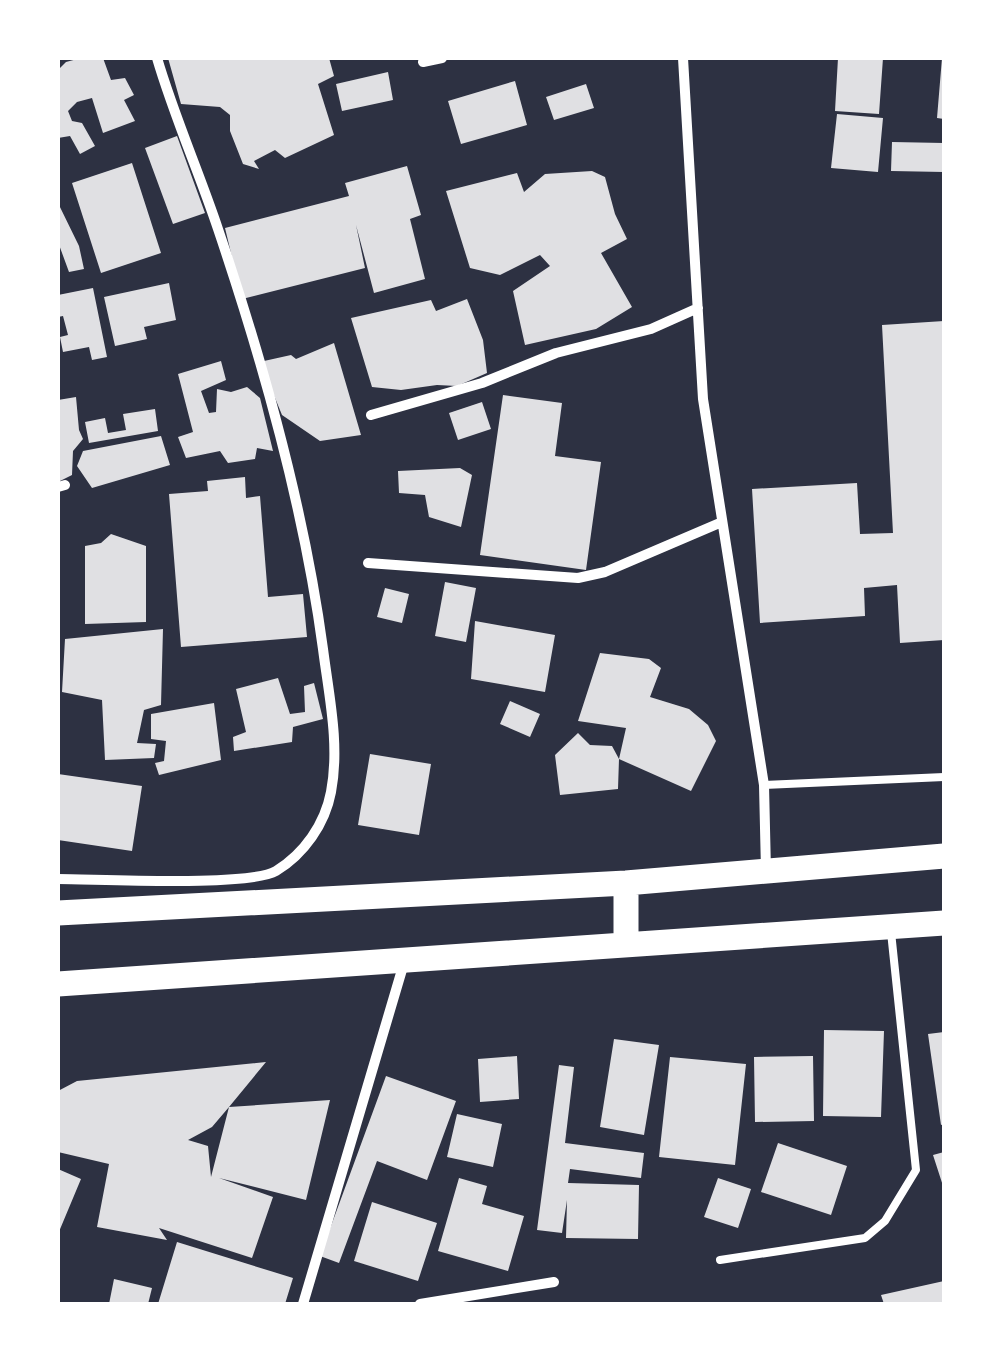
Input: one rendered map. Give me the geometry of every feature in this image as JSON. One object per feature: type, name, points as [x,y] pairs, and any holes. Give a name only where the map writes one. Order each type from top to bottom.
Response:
[{"type":"main road","points":[[58,913],[626,883],[944,856]]},
{"type":"main road","points":[[626,883],[626,945]]},
{"type":"main road","points":[[58,984],[944,923]]},
{"type":"street","points":[[58,880],[260,879],[306,846],[326,810],[331,790],[335,745],[316,601],[297,510],[249,326],[157,58]]},
{"type":"street","points":[[423,62],[442,58]]},
{"type":"street","points":[[683,58],[704,399],[764,785],[766,873]]},
{"type":"street","points":[[371,416],[482,383],[556,353],[651,329],[698,308]]},
{"type":"street","points":[[368,563],[511,570],[578,578],[604,572],[722,522]]},
{"type":"street","points":[[303,1304],[404,962]]},
{"type":"street","points":[[420,1304],[554,1282]]},
{"type":"lane","points":[[764,785],[944,777]]},
{"type":"lane","points":[[720,1260],[865,1238],[885,1221],[910,1182],[916,1170],[891,927]]},
{"type":"building","points":[[103,58],[111,80],[125,78],[134,95],[124,100],[135,121],[103,133],[92,98],[77,102],[68,111],[72,121],[82,123],[95,146],[80,154],[70,136],[58,138],[58,70],[66,62]]},
{"type":"building","points":[[168,58],[329,58],[334,76],[318,84],[334,135],[285,158],[275,150],[254,161],[259,169],[243,164],[230,131],[230,115],[220,107],[181,104]]},
{"type":"building","points":[[838,58],[883,58],[879,114],[835,111]]},
{"type":"building","points":[[944,58],[944,119],[937,118]]},
{"type":"building","points":[[388,72],[393,100],[342,111],[336,84]]},
{"type":"building","points":[[515,81],[527,125],[461,144],[448,101]]},
{"type":"building","points":[[586,84],[594,108],[554,120],[546,97]]},
{"type":"building","points":[[837,114],[883,118],[878,172],[831,168]]},
{"type":"building","points":[[177,136],[205,213],[173,224],[145,148]]},
{"type":"building","points":[[892,142],[944,143],[944,172],[891,171]]},
{"type":"building","points":[[132,163],[161,253],[101,273],[72,183]]},
{"type":"building","points":[[407,166],[421,215],[410,219],[425,279],[374,293],[356,225],[365,268],[242,299],[225,228],[349,196],[345,183]]},
{"type":"building","points":[[592,171],[605,177],[627,239],[601,253],[632,307],[596,329],[525,345],[513,291],[550,266],[540,255],[500,275],[470,268],[446,191],[517,173],[524,192],[545,174]]},
{"type":"building","points":[[58,203],[79,246],[84,269],[69,272],[58,242]]},
{"type":"building","points":[[169,283],[176,320],[144,327],[147,339],[115,346],[104,297]]},
{"type":"building","points":[[93,288],[107,357],[92,360],[89,347],[63,352],[60,337],[68,335],[63,316],[58,317],[58,295]]},
{"type":"building","points":[[467,299],[483,340],[487,373],[457,386],[401,390],[372,387],[351,318],[431,300],[436,311]]},
{"type":"building","points":[[944,321],[944,640],[900,643],[897,585],[864,588],[865,616],[760,623],[752,489],[857,483],[860,534],[893,533],[882,325]]},
{"type":"building","points":[[334,343],[361,435],[320,441],[282,415],[264,371],[264,361],[291,355],[296,359]]},
{"type":"building","points":[[221,361],[226,380],[201,391],[209,413],[216,412],[217,389],[231,392],[247,387],[260,398],[273,451],[257,448],[255,459],[228,463],[220,451],[186,458],[178,437],[193,432],[178,374]]},
{"type":"building","points":[[503,395],[562,403],[555,456],[601,462],[586,570],[480,555]]},
{"type":"building","points":[[76,397],[83,439],[73,451],[72,475],[58,482],[58,400]]},
{"type":"building","points":[[482,402],[491,429],[458,440],[449,413]]},
{"type":"building","points":[[155,409],[158,431],[89,443],[85,422],[105,418],[108,433],[126,430],[123,414]]},
{"type":"building","points":[[161,436],[170,465],[92,488],[77,466],[83,451]]},
{"type":"building","points":[[460,468],[472,475],[461,527],[429,517],[425,495],[399,493],[398,471]]},
{"type":"building","points":[[245,477],[246,498],[260,496],[268,597],[303,594],[307,637],[181,647],[169,494],[208,491],[207,481]]},
{"type":"building","points":[[111,534],[146,546],[146,622],[85,624],[85,546],[101,543]]},
{"type":"building","points":[[445,582],[476,588],[466,642],[435,636]]},
{"type":"building","points":[[385,588],[409,594],[402,623],[377,617]]},
{"type":"building","points":[[475,621],[555,635],[545,692],[471,679]]},
{"type":"building","points":[[163,629],[161,705],[144,710],[137,743],[156,744],[154,758],[105,760],[102,700],[62,692],[65,639]]},
{"type":"building","points":[[600,653],[649,659],[661,668],[650,697],[689,709],[708,725],[716,741],[691,791],[619,759],[626,728],[578,721]]},
{"type":"building","points":[[278,678],[290,714],[305,712],[304,686],[314,683],[323,719],[293,727],[292,742],[234,751],[233,737],[246,732],[236,689]]},
{"type":"building","points":[[510,701],[540,714],[530,737],[500,724]]},
{"type":"building","points":[[214,703],[221,760],[159,775],[155,763],[164,761],[166,741],[151,739],[151,714]]},
{"type":"building","points":[[578,733],[590,745],[612,746],[619,759],[618,789],[560,795],[555,755]]},
{"type":"building","points":[[370,754],[431,764],[419,835],[358,825]]},
{"type":"building","points":[[58,774],[142,786],[132,851],[58,840]]},
{"type":"building","points":[[824,1030],[884,1031],[881,1117],[823,1116]]},
{"type":"building","points":[[944,1032],[944,1124],[941,1125],[928,1034]]},
{"type":"building","points":[[614,1039],[659,1045],[644,1135],[600,1127]]},
{"type":"building","points":[[517,1056],[519,1099],[480,1102],[478,1059]]},
{"type":"building","points":[[813,1056],[814,1121],[755,1122],[754,1057]]},
{"type":"building","points":[[670,1057],[746,1064],[735,1165],[659,1157]]},
{"type":"building","points":[[266,1062],[229,1107],[330,1100],[306,1200],[219,1178],[273,1197],[252,1258],[159,1228],[167,1240],[97,1227],[109,1164],[58,1152],[58,1091],[77,1081]],"holes":[[[229,1107],[211,1177],[208,1146],[188,1140],[212,1127]]]},
{"type":"building","points":[[559,1065],[574,1067],[565,1143],[644,1153],[641,1178],[570,1169],[568,1183],[639,1185],[638,1239],[566,1238],[567,1200],[562,1233],[537,1230]]},
{"type":"building","points":[[386,1076],[456,1101],[427,1180],[377,1161],[339,1263],[320,1256]]},
{"type":"building","points":[[457,1114],[502,1124],[493,1167],[447,1157]]},
{"type":"building","points":[[778,1143],[847,1166],[831,1215],[761,1192]]},
{"type":"building","points":[[944,1152],[944,1189],[933,1155]]},
{"type":"building","points":[[58,1169],[81,1179],[58,1234]]},
{"type":"building","points":[[459,1178],[487,1186],[482,1204],[524,1216],[508,1271],[438,1251]]},
{"type":"building","points":[[718,1178],[751,1189],[738,1228],[704,1217]]},
{"type":"building","points":[[372,1202],[437,1223],[418,1281],[354,1261]]},
{"type":"building","points":[[177,1242],[293,1278],[285,1304],[158,1304]]},
{"type":"building","points":[[114,1279],[152,1288],[148,1304],[109,1304]]},
{"type":"building","points":[[944,1281],[944,1304],[884,1304],[881,1295]]}]
